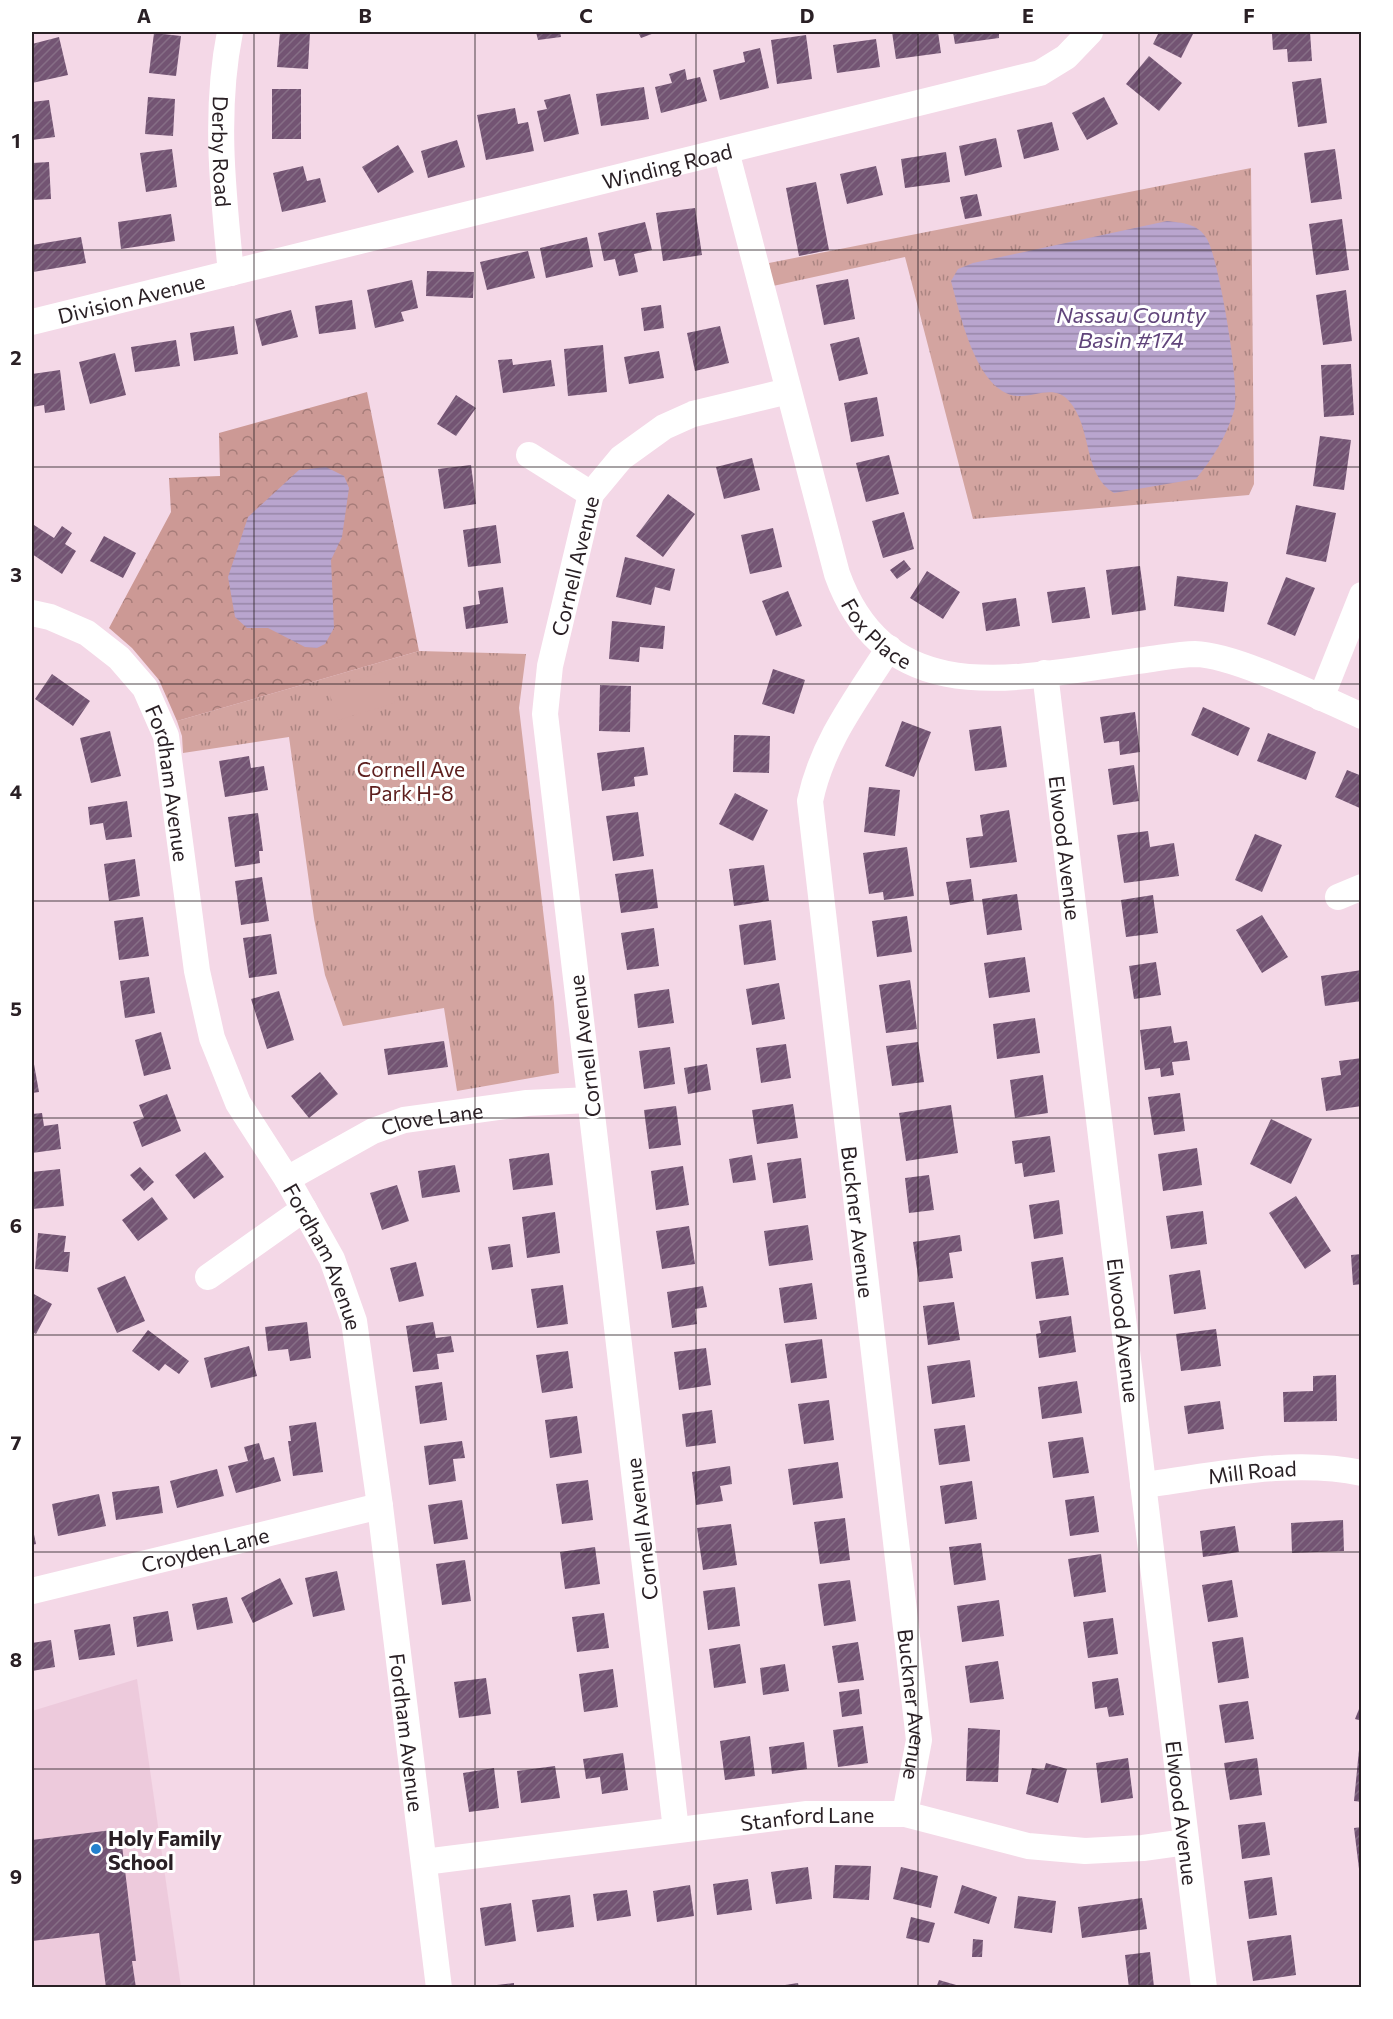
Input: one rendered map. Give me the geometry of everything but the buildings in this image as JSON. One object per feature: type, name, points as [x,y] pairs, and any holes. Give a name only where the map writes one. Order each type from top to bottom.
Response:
[{"type":"street","name":"Derby Road","points":[[230,32],[220,122],[221,174],[231,273]]},
{"type":"street","name":"Winding Road","points":[[231,273],[1040,73],[1066,57],[1090,32]]},
{"type":"street","name":"Fox Place","points":[[726,151],[788,390],[846,599],[871,633],[889,648],[933,672],[958,678],[982,679],[1045,673],[1195,654],[1254,670],[1362,716]]},
{"type":"street","name":"Division Avenue","points":[[32,322],[231,273]]},
{"type":"street","name":"Cornell Avenue","points":[[676,1830],[545,714],[550,666],[591,494],[621,458],[663,427],[693,414],[788,390]]},
{"type":"street","points":[[529,455],[591,494]]},
{"type":"street","points":[[1321,698],[1362,595]]},
{"type":"street","name":"Fordham Avenue","points":[[32,613],[50,616],[87,633],[119,658],[145,688],[165,736],[197,971],[212,1038],[238,1103],[287,1179],[332,1259],[354,1321],[380,1506],[439,1988]]},
{"type":"street","name":"Buckner Avenue","points":[[889,648],[836,729],[816,773],[810,801],[919,1740],[905,1814]]},
{"type":"street","name":"Elwood Avenue","points":[[1045,673],[1204,1988]]},
{"type":"street","points":[[1338,897],[1362,887]]},
{"type":"street","name":"Clove Lane","points":[[287,1179],[373,1131],[404,1120],[527,1103],[590,1100]]},
{"type":"street","points":[[208,1277],[304,1209]]},
{"type":"street","name":"Mill Road","points":[[1143,1485],[1277,1468],[1338,1468],[1362,1473]]},
{"type":"street","name":"Croyden Lane","points":[[32,1591],[380,1506]]},
{"type":"street","name":"Stanford Lane","points":[[424,1862],[807,1814],[905,1814],[1028,1846],[1085,1851],[1143,1848],[1186,1842]]},
{"type":"shaded area","name":"Holy Family School","points":[[137,1679],[181,1987],[32,1988],[32,1711]]},
{"type":"green space","points":[[1251,168],[1254,484],[1249,495],[973,519],[905,257],[773,286],[769,263]]},
{"type":"green space","points":[[367,392],[419,651],[177,721],[159,680],[132,648],[109,628],[171,512],[169,478],[220,476],[219,433]]},
{"type":"green space","name":"Cornell Ave Park H-8","points":[[419,651],[526,654],[519,708],[554,1003],[559,1073],[457,1091],[444,1008],[343,1026],[325,975],[314,918],[289,737],[183,753],[182,736],[177,721]]},
{"type":"green space","points":[[385,671],[395,703],[338,720],[328,689]]},
{"type":"water","name":"Nassau County Basin #174","points":[[1167,221],[1189,225],[1199,230],[1207,239],[1212,251],[1223,297],[1232,353],[1234,411],[1218,447],[1196,479],[1114,493],[1104,485],[1097,474],[1082,424],[1069,401],[1058,393],[1051,392],[1017,396],[1003,391],[991,381],[980,366],[972,349],[951,281],[958,269],[973,263]]},
{"type":"water","points":[[326,467],[344,476],[349,488],[342,537],[331,560],[334,628],[325,644],[317,648],[305,647],[268,628],[247,628],[235,617],[228,577],[248,517],[299,470]]},
{"type":"place","name":"Holy Family School","points":[[96,1849]]}]
